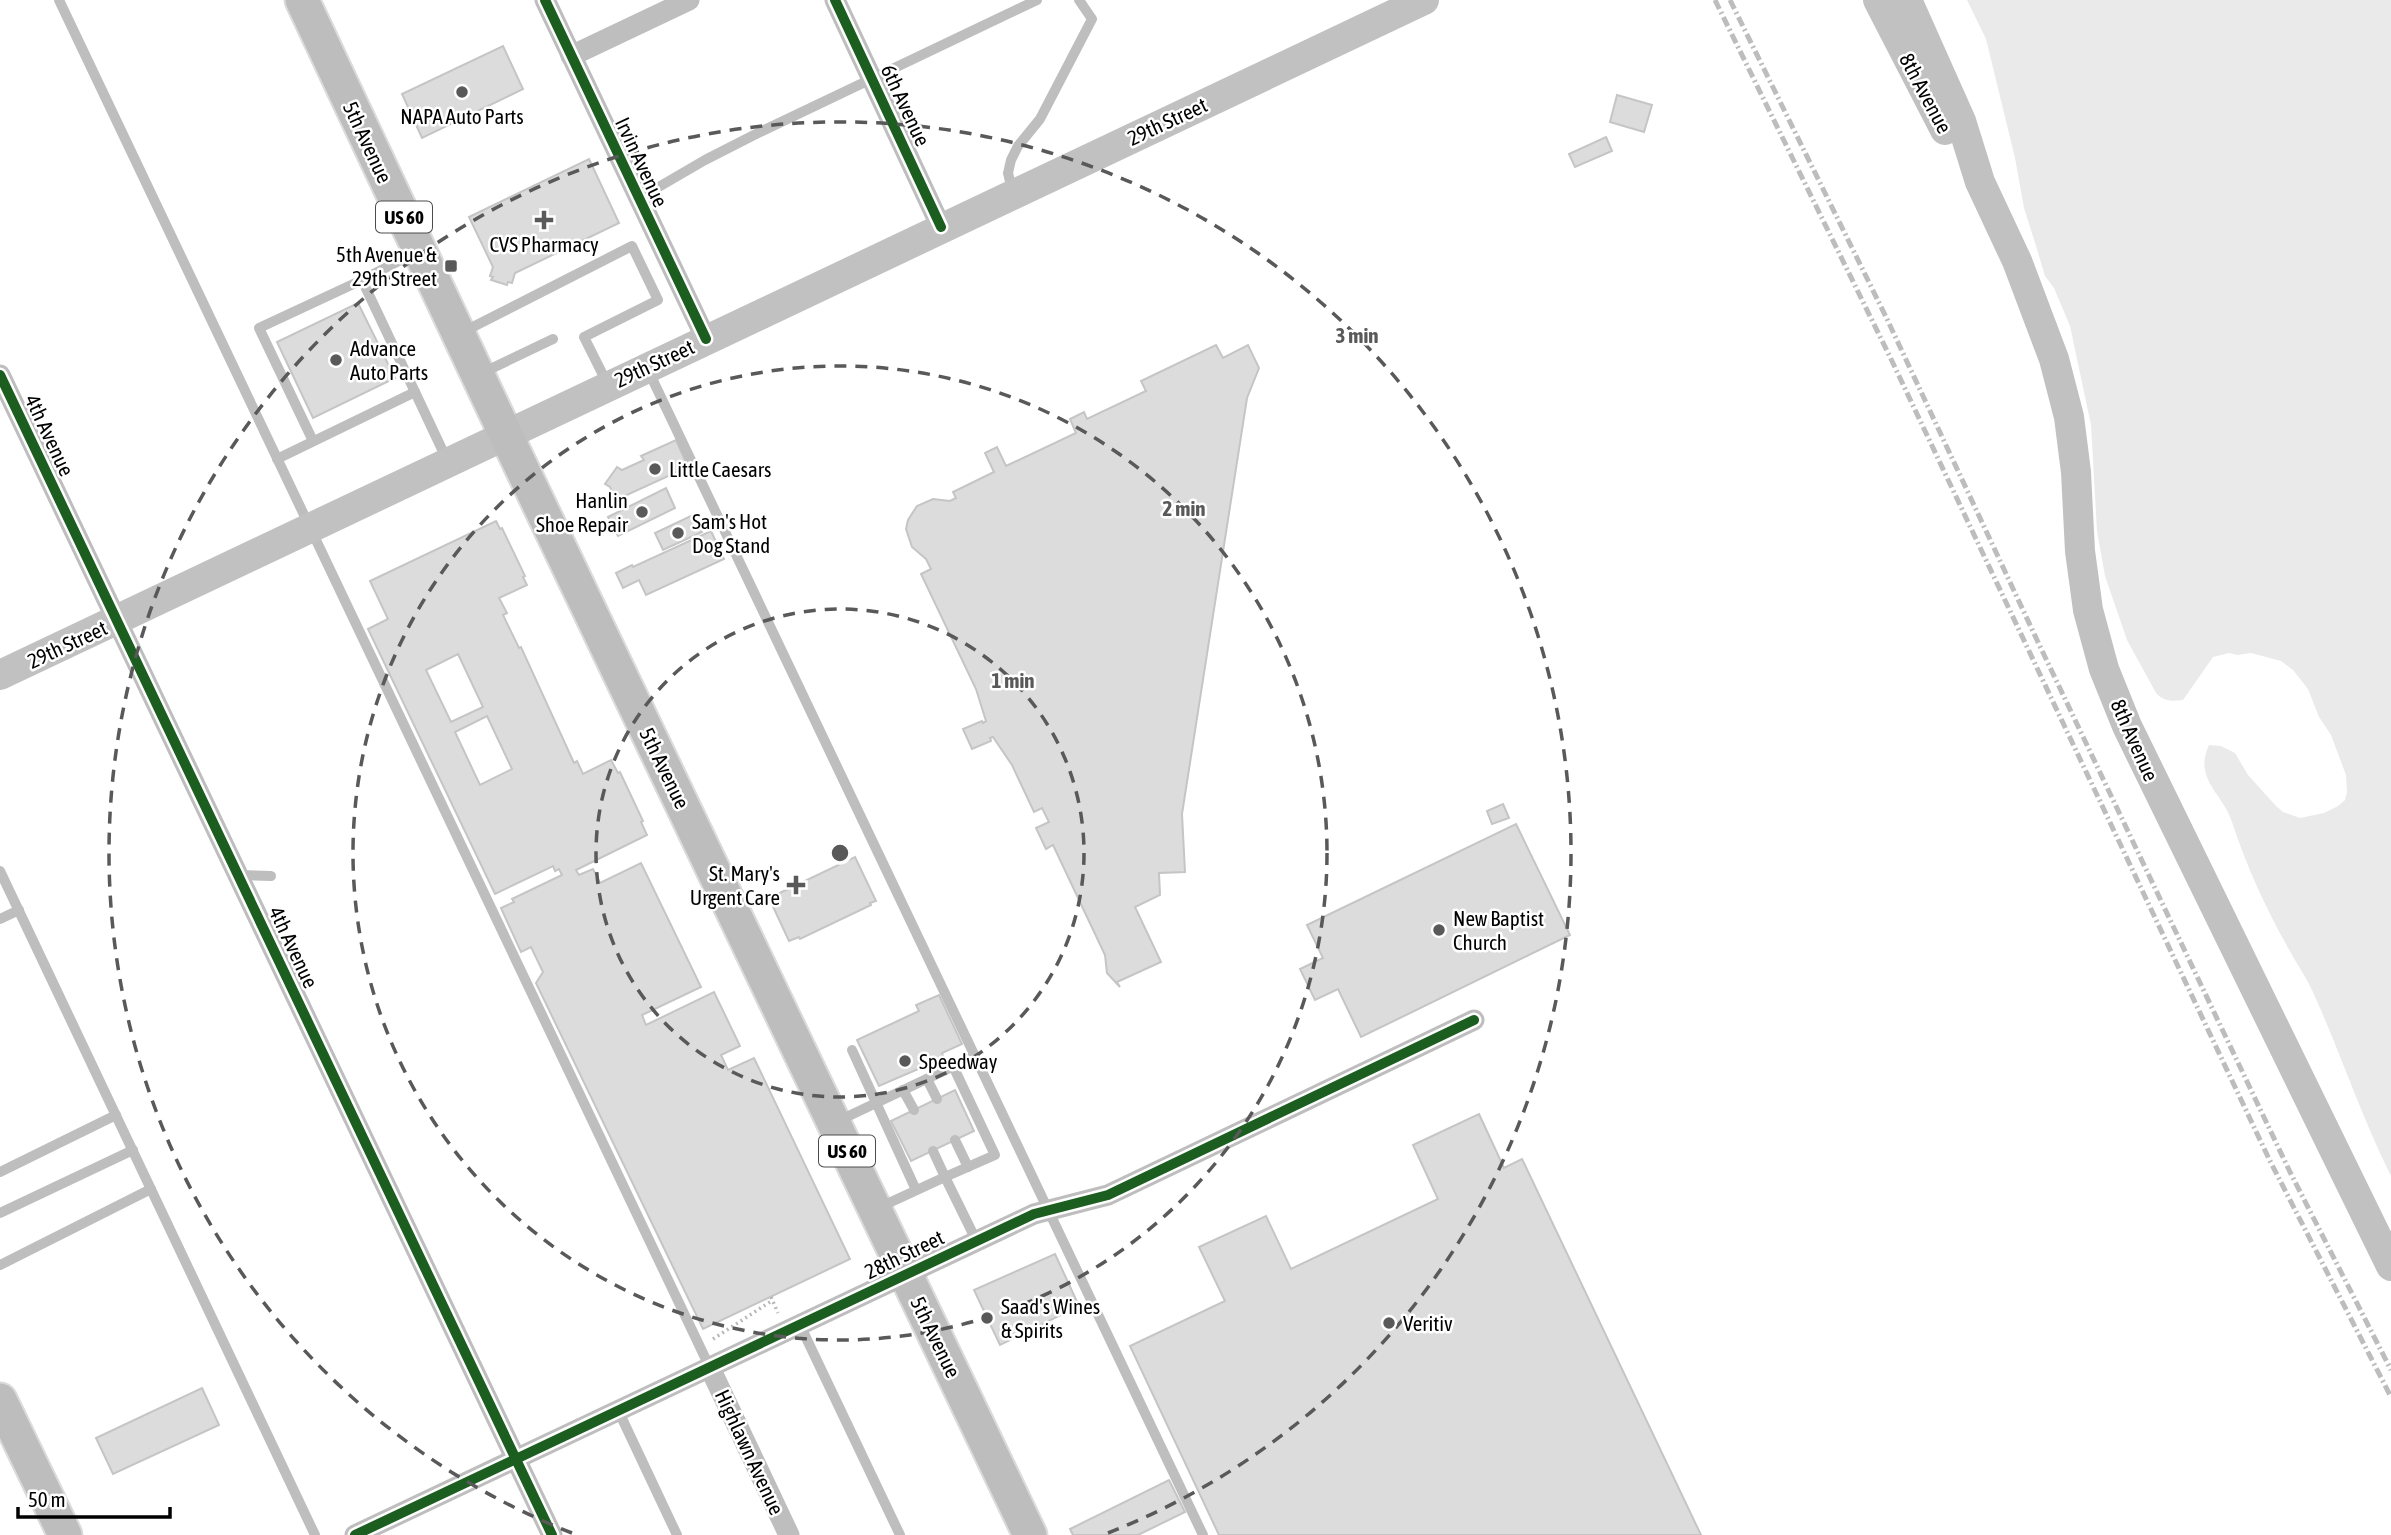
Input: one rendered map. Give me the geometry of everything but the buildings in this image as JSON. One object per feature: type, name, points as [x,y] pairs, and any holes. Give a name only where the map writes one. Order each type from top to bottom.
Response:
[{"type":"main road","name":"5th Avenue","points":[[302,0],[458,334],[1030,1535]]},
{"type":"main road","name":"29th Street","points":[[0,675],[1424,0]]},
{"type":"main road","name":"8th Avenue","points":[[1878,0],[1944,128],[1980,182],[2018,261],[2054,359],[2069,417],[2076,472],[2080,551],[2088,610],[2104,668],[2138,750],[2391,1266]]},
{"type":"main road","name":"8th Avenue","points":[[1907,0],[1961,121],[1980,182]]},
{"type":"main road","points":[[0,1400],[9,1443],[65,1535]]},
{"type":"street","name":"Irvin Avenue","points":[[545,0],[638,199],[656,266],[706,339]]},
{"type":"street","points":[[571,56],[689,0]]},
{"type":"street","name":"6th Avenue","points":[[835,0],[942,227]]},
{"type":"street","name":"4th Avenue","points":[[0,375],[552,1535]]},
{"type":"street","name":"28th Street","points":[[355,1535],[976,1240],[1034,1214],[1108,1195],[1474,1020]]},
{"type":"street","name":"Highlawn Avenue","points":[[710,1368],[789,1535]]},
{"type":"lane","points":[[59,0],[710,1368]]},
{"type":"lane","points":[[638,199],[705,160],[1037,0]]},
{"type":"lane","points":[[1013,194],[1008,173],[1010,160],[1040,119],[1092,19],[1079,0]]},
{"type":"lane","points":[[458,334],[632,246],[656,266],[658,300],[584,337],[608,386]]},
{"type":"lane","points":[[313,441],[259,328],[419,250]]},
{"type":"lane","points":[[362,280],[448,463]]},
{"type":"lane","points":[[478,375],[553,339]]},
{"type":"lane","points":[[647,367],[1203,1535]]},
{"type":"lane","points":[[277,459],[415,392]]},
{"type":"lane","points":[[0,871],[316,1535]]},
{"type":"lane","points":[[238,875],[271,876]]},
{"type":"lane","points":[[0,919],[19,910]]},
{"type":"lane","points":[[852,1050],[916,1190]]},
{"type":"lane","points":[[834,1123],[975,1056]]},
{"type":"lane","points":[[874,1209],[995,1155],[953,1066]]},
{"type":"lane","points":[[927,1079],[937,1099]]},
{"type":"lane","points":[[904,1090],[914,1110]]},
{"type":"lane","points":[[0,1172],[116,1115]]},
{"type":"lane","points":[[992,1148],[1014,1137]]},
{"type":"lane","points":[[955,1140],[968,1167]]},
{"type":"lane","points":[[0,1213],[133,1150]]},
{"type":"lane","points":[[933,1151],[976,1240]]},
{"type":"lane","points":[[0,1265],[151,1189]]},
{"type":"lane","points":[[800,1325],[900,1535]]},
{"type":"lane","points":[[618,1410],[677,1535]]},
{"type":"path","points":[[712,1345],[713,1339],[772,1298],[778,1311]]},
{"type":"shaded area","points":[[1967,0],[2391,0],[2391,1176],[2312,990],[2266,905],[2228,812],[2207,777],[2205,757],[2209,745],[2221,746],[2235,753],[2248,775],[2276,806],[2283,812],[2300,818],[2324,813],[2345,800],[2346,775],[2331,735],[2319,717],[2308,689],[2293,670],[2281,661],[2251,653],[2229,653],[2213,657],[2183,700],[2168,700],[2156,693],[2127,640],[2105,576],[2097,531],[2091,425],[2070,326],[2054,288],[2045,276],[2024,208],[2015,158],[1986,39]]},
{"type":"railway","points":[[1715,0],[1891,359],[2270,1161],[2391,1397]]},
{"type":"railway","points":[[1730,0],[1887,319],[2290,1172],[2391,1370]]},
{"type":"cycle path","points":[[545,0],[706,339]]},
{"type":"cycle path","points":[[835,0],[941,227]]},
{"type":"cycle path","points":[[0,375],[552,1535]]},
{"type":"cycle path","points":[[355,1535],[1034,1214],[1108,1195],[1474,1020]]},
{"type":"place","name":"NAPA Auto Parts","points":[[462,92]]},
{"type":"place","name":"CVS Pharmacy","points":[[544,220]]},
{"type":"place","name":"5th Avenue & 29th Street","points":[[451,266]]},
{"type":"place","name":"Advance Auto Parts","points":[[336,360]]},
{"type":"place","name":"Little Caesars","points":[[655,469]]},
{"type":"place","name":"Hanlin Shoe Repair","points":[[642,512]]},
{"type":"place","name":"Sam's Hot Dog Stand","points":[[678,533]]},
{"type":"place","name":"St. Mary's Urgent Care","points":[[796,885]]},
{"type":"place","name":"New Baptist Church","points":[[1439,930]]},
{"type":"place","name":"Speedway","points":[[905,1061]]},
{"type":"place","name":"Saad's Wines & Spirits","points":[[987,1318]]},
{"type":"place","name":"Veritiv","points":[[1389,1323]]}]
